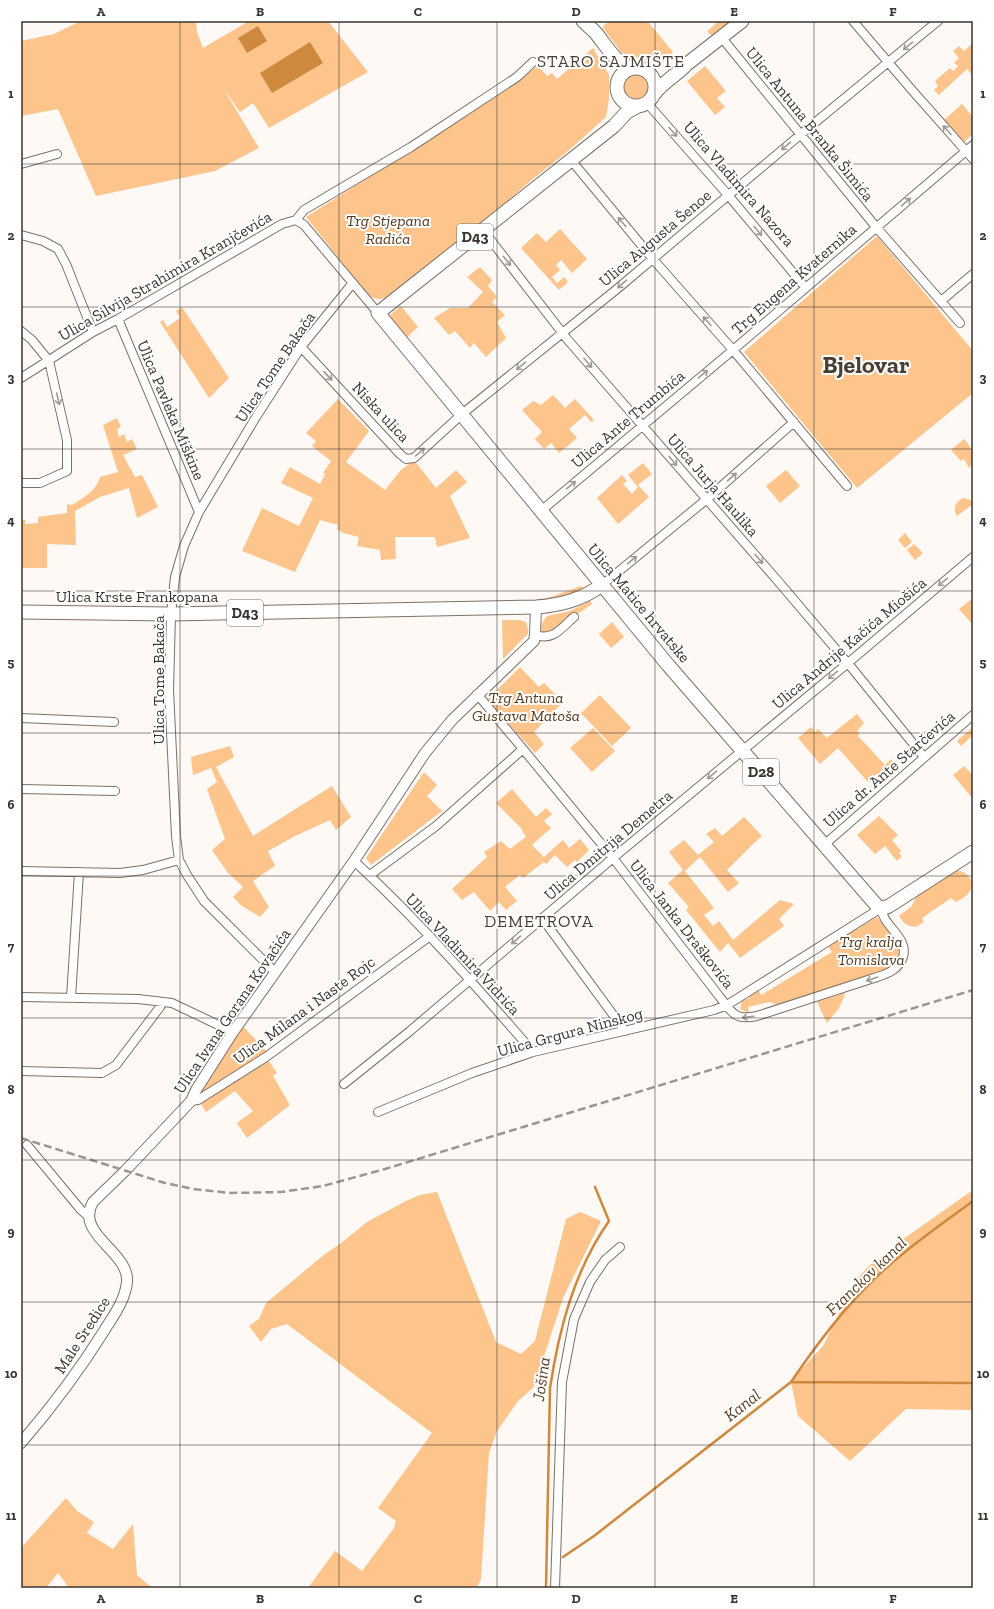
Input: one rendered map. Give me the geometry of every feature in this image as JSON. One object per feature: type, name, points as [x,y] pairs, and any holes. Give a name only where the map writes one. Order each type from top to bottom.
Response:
[{"type":"main road","name":"D43","points":[[378,313],[614,126],[627,112],[646,101],[659,87],[742,21]]},
{"type":"main road","points":[[587,22],[617,60],[626,66],[633,68]]},
{"type":"main road","points":[[587,22],[590,34],[615,71],[617,81]]},
{"type":"main road","name":"D43","points":[[633,68],[644,69],[655,74],[666,74],[687,64]]},
{"type":"main road","points":[[617,81],[623,72],[633,68]]},
{"type":"main road","points":[[619,97],[627,104],[646,101],[655,82],[649,72]]},
{"type":"main road","name":"D43","points":[[603,134],[615,116],[619,97],[617,92],[617,81]]},
{"type":"main road","name":"Ulica Matice hrvatske","points":[[378,313],[542,510],[602,585],[742,751],[874,903],[881,908]]},
{"type":"main road","name":"D43","points":[[536,607],[562,604],[573,601],[592,592],[602,585]]},
{"type":"main road","name":"Ulica Krste Frankopana","points":[[21,612],[170,614],[536,607]]},
{"type":"main road","points":[[881,908],[889,906],[973,852]]},
{"type":"street","points":[[853,21],[973,158]]},
{"type":"street","name":"Ulica Augusta Šenoe","points":[[462,414],[617,289],[800,134],[938,21]]},
{"type":"street","name":"Ulica Antuna Branka Šimića","points":[[722,38],[876,227]]},
{"type":"street","points":[[378,313],[352,284],[304,225],[296,220],[304,210],[411,147],[517,77],[533,62]]},
{"type":"street","name":"Ulica Vladimira Nazora","points":[[646,101],[728,195],[805,287]]},
{"type":"street","points":[[876,227],[973,145]]},
{"type":"street","points":[[21,164],[57,154]]},
{"type":"street","points":[[571,160],[652,258],[733,350]]},
{"type":"street","name":"Ulica Silvija Strahimira Kranjčevića","points":[[21,378],[93,332],[282,224],[296,220]]},
{"type":"street","name":"Trg Eugena Kvaternika","points":[[847,486],[733,350],[876,227],[960,322]]},
{"type":"street","name":"Ulica Jurja Haulika","points":[[483,230],[562,333],[848,664],[924,757]]},
{"type":"street","points":[[21,235],[43,241],[58,249],[66,264],[93,332]]},
{"type":"street","points":[[941,301],[973,274]]},
{"type":"street","name":"Ulica Tome Bakača","points":[[275,972],[204,900],[179,860],[176,836],[169,690],[170,614],[175,577],[184,546],[199,512],[256,417],[302,347],[352,284]]},
{"type":"street","name":"Ulica Pavleka Miškine","points":[[118,319],[199,512]]},
{"type":"street","points":[[21,331],[32,340],[49,361],[67,440],[67,471],[40,483],[21,483]]},
{"type":"street","name":"Niska ulica","points":[[302,347],[406,459],[414,458],[462,414]]},
{"type":"street","name":"Ulica Ante Trumbića","points":[[542,510],[733,350]]},
{"type":"street","points":[[602,585],[707,499],[794,422]]},
{"type":"street","name":"Ulica Andrije Kačića Miošića","points":[[742,751],[848,664],[973,557]]},
{"type":"street","points":[[477,694],[523,749],[436,826],[370,875],[354,861],[425,753],[452,720],[477,694],[534,641],[536,635],[536,607]]},
{"type":"street","points":[[536,635],[543,637],[554,635],[574,617]]},
{"type":"street","name":"Ulica dr. Ante Starčevića","points":[[824,845],[973,715]]},
{"type":"street","points":[[21,718],[114,722]]},
{"type":"street","name":"Ulica Janka Draškovića","points":[[523,749],[613,858],[727,1005]]},
{"type":"street","name":"Ulica Dmitrija Demetra","points":[[344,1084],[410,1032],[542,918],[742,751]]},
{"type":"street","points":[[21,789],[115,791]]},
{"type":"street","points":[[21,872],[125,872],[143,870],[179,860]]},
{"type":"street","name":"Ulica Ivana Gorana Kovačića","points":[[88,1216],[89,1208],[93,1202],[125,1171],[191,1101],[196,1090],[233,1032],[354,861]]},
{"type":"street","points":[[71,998],[79,872]]},
{"type":"street","name":"Ulica Vladimira Vidrića","points":[[370,875],[470,979],[533,1052]]},
{"type":"street","points":[[881,908],[883,918],[901,940],[904,947],[901,961],[892,971],[859,983],[749,1018],[737,1016],[727,1005],[881,908]]},
{"type":"street","points":[[542,918],[626,1031]]},
{"type":"street","name":"Ulica Milana i Naste Rojc","points":[[191,1101],[198,1100],[266,1057],[430,936]]},
{"type":"street","points":[[21,996],[138,999],[172,1003],[233,1032]]},
{"type":"street","points":[[21,1071],[102,1072],[116,1065],[160,1007],[161,1002]]},
{"type":"street","name":"Ulica Grgura Ninskog","points":[[378,1112],[472,1073],[533,1052],[714,1010],[727,1005]]},
{"type":"street","name":"Male Sredice","points":[[21,1443],[84,1364],[122,1302],[127,1281],[124,1268],[92,1228],[88,1216],[81,1210],[27,1145]]},
{"type":"street","points":[[555,1588],[562,1382],[574,1319],[590,1282],[605,1260],[620,1247]]},
{"type":"green space","points":[[81,21],[196,21],[197,32],[203,48],[249,21],[328,21],[368,72],[269,128],[253,103],[240,112],[223,88],[259,148],[215,171],[96,196],[58,109],[21,116],[21,41],[54,34]]},
{"type":"green space","points":[[635,21],[649,23],[673,52],[665,61],[661,63],[654,62],[621,52],[603,28],[604,25],[609,22]]},
{"type":"green space","points":[[715,21],[736,21],[713,37],[707,31],[717,23]]},
{"type":"green space","points":[[973,43],[973,76],[967,69],[939,95],[934,90],[938,86],[935,81],[950,68],[953,71],[958,66],[954,63],[959,58],[953,51],[959,46],[964,51]]},
{"type":"green space","name":"Trg Stjepana Radića","points":[[593,48],[609,75],[609,99],[606,117],[490,217],[389,296],[378,299],[368,295],[306,217],[419,145],[538,66],[547,76],[552,73],[557,79]]},
{"type":"green space","points":[[705,66],[726,91],[717,98],[725,107],[715,115],[687,81]]},
{"type":"green space","points":[[636,73],[646,77],[650,87],[646,97],[636,101],[626,97],[622,87],[626,77]]},
{"type":"green space","points":[[962,104],[973,117],[973,134],[963,143],[943,121]]},
{"type":"green space","points":[[560,229],[587,259],[572,273],[561,260],[556,265],[560,270],[552,277],[557,283],[564,277],[568,282],[559,290],[521,248],[537,233],[546,242]]},
{"type":"green space","points":[[877,236],[973,351],[973,393],[857,488],[744,352]]},
{"type":"green space","points":[[480,267],[492,280],[488,286],[497,297],[492,302],[505,315],[497,322],[506,338],[486,357],[474,343],[470,348],[455,331],[449,335],[434,318],[450,308],[468,308],[483,292],[467,277]]},
{"type":"green space","points":[[401,306],[418,327],[402,342],[384,320]]},
{"type":"green space","points":[[182,307],[229,378],[209,398],[160,322],[163,320],[167,327],[180,318],[176,311]]},
{"type":"green space","points":[[553,395],[565,408],[575,399],[594,420],[591,422],[585,415],[569,429],[577,438],[559,453],[551,443],[544,449],[535,439],[542,432],[522,410],[533,401],[541,405]]},
{"type":"green space","points":[[338,399],[369,431],[346,462],[385,490],[401,470],[414,460],[436,488],[456,470],[467,482],[450,496],[470,538],[437,547],[435,537],[395,537],[396,559],[381,560],[380,550],[357,546],[359,537],[343,533],[337,529],[338,525],[320,520],[295,572],[242,551],[262,508],[299,526],[313,498],[281,483],[290,467],[320,484],[325,474],[323,473],[331,461],[312,446],[316,441],[306,433]]},
{"type":"green space","points":[[117,418],[121,427],[117,429],[119,437],[124,434],[127,442],[132,439],[137,449],[123,455],[135,477],[142,475],[158,507],[137,518],[129,488],[100,497],[75,511],[76,545],[47,544],[47,568],[21,568],[21,520],[25,520],[25,524],[38,523],[38,517],[67,513],[67,504],[72,505],[81,500],[93,490],[100,477],[118,472],[103,425]]},
{"type":"green space","points":[[964,439],[971,449],[974,457],[969,468],[964,459],[961,461],[951,450]]},
{"type":"green space","points":[[643,463],[652,474],[638,485],[649,497],[618,524],[597,498],[622,475],[627,481],[623,484],[632,494],[638,487],[628,475]]},
{"type":"green space","points":[[786,470],[800,486],[780,503],[766,486]]},
{"type":"green space","points":[[964,498],[973,501],[973,504],[957,516],[955,511],[956,505],[961,499]]},
{"type":"green space","points":[[905,533],[912,542],[905,548],[898,540]]},
{"type":"green space","points":[[914,544],[923,553],[915,560],[907,550]]},
{"type":"green space","points":[[581,586],[583,588],[580,591],[566,598],[556,600],[548,598]]},
{"type":"green space","points":[[973,598],[973,625],[959,609]]},
{"type":"green space","points":[[590,601],[592,604],[579,613],[572,613],[549,633],[543,633],[541,626],[547,616],[570,611]]},
{"type":"green space","points":[[502,620],[520,620],[526,622],[528,629],[528,634],[503,659]]},
{"type":"green space","points":[[612,622],[624,637],[611,648],[599,634]]},
{"type":"green space","name":"Trg Antuna Gustava Matoša","points":[[520,667],[539,687],[544,683],[563,702],[534,732],[544,744],[535,753],[487,700]]},
{"type":"green space","points":[[600,695],[631,728],[612,746],[581,713]]},
{"type":"green space","points":[[857,714],[864,723],[857,731],[860,734],[858,736],[885,765],[891,759],[898,768],[884,781],[876,774],[868,782],[838,748],[820,764],[798,738],[811,727],[815,732],[818,729],[827,738]]},
{"type":"green space","points":[[973,727],[973,735],[961,746],[957,741]]},
{"type":"green space","points":[[593,728],[615,751],[592,772],[570,748]]},
{"type":"green space","points":[[230,746],[234,757],[216,767],[253,836],[332,786],[351,817],[336,830],[330,820],[295,836],[268,851],[275,866],[253,881],[269,907],[260,917],[242,906],[233,897],[243,887],[228,873],[212,850],[225,839],[207,789],[217,782],[211,768],[193,775],[191,757]]},
{"type":"green space","points":[[964,766],[973,775],[973,799],[953,775]]},
{"type":"green space","points":[[424,772],[437,785],[427,796],[442,811],[371,865],[366,858]]},
{"type":"green space","points":[[512,789],[536,817],[546,808],[552,814],[544,821],[551,828],[532,845],[544,857],[563,840],[569,848],[580,839],[589,850],[577,862],[575,860],[567,867],[555,855],[546,864],[544,862],[523,878],[520,875],[505,887],[517,901],[506,910],[499,902],[490,911],[474,892],[462,900],[452,889],[487,857],[484,852],[501,841],[510,849],[526,837],[521,828],[496,803]]},
{"type":"green space","points":[[879,816],[898,835],[892,840],[901,851],[899,853],[902,856],[897,861],[885,846],[875,854],[857,835]]},
{"type":"green space","points":[[744,817],[762,836],[727,870],[739,883],[728,892],[700,857],[685,871],[714,908],[704,915],[713,926],[719,921],[733,940],[780,900],[794,904],[779,919],[784,926],[740,958],[728,943],[720,952],[686,910],[689,907],[668,883],[683,870],[669,852],[684,840],[698,855],[714,842],[706,834],[715,828],[722,836]]},
{"type":"green space","points":[[955,870],[964,873],[970,878],[972,886],[967,895],[956,902],[951,898],[922,918],[924,922],[916,927],[904,923],[899,916],[912,906],[917,894]]},
{"type":"green space","name":"Trg kralja Tomislava","points":[[877,917],[894,936],[899,948],[895,962],[889,971],[778,1005],[770,1002],[748,1007],[749,1013],[740,1009],[742,1001],[750,998],[748,993],[757,988],[761,995],[832,952],[828,946]]},
{"type":"green space","points":[[844,993],[845,995],[839,1008],[827,1023],[817,1002]]},
{"type":"green space","points":[[240,1023],[270,1055],[266,1057],[277,1073],[273,1076],[290,1105],[247,1138],[237,1123],[253,1111],[235,1091],[206,1112],[198,1100],[198,1096]]},
{"type":"green space","points":[[973,1190],[973,1410],[906,1409],[850,1461],[798,1416],[791,1382],[823,1346],[855,1281],[869,1266],[906,1237]]},
{"type":"green space","points":[[437,1192],[496,1342],[521,1354],[535,1341],[566,1219],[580,1212],[601,1221],[563,1298],[534,1387],[518,1401],[497,1431],[489,1453],[481,1579],[477,1588],[308,1588],[335,1551],[362,1571],[394,1528],[396,1521],[378,1508],[432,1433],[287,1324],[271,1329],[261,1342],[249,1326],[259,1319],[266,1303],[325,1254],[367,1222],[420,1195]]},
{"type":"green space","points":[[66,1498],[77,1511],[94,1522],[87,1533],[113,1549],[133,1524],[137,1575],[152,1588],[69,1588],[58,1573],[46,1588],[21,1588],[21,1548]]},
{"type":"shaded area","points":[[258,26],[267,41],[247,53],[238,38]]},
{"type":"shaded area","points":[[310,42],[323,63],[272,93],[260,73]]},
{"type":"waterway","name":"Jošina","points":[[546,1588],[550,1388],[563,1322],[577,1280],[586,1260],[609,1221],[595,1187]]},
{"type":"waterway","name":"Franckov kanal","points":[[791,1382],[829,1330],[872,1281],[913,1245],[973,1201]]},
{"type":"waterway","name":"Kanal","points":[[563,1557],[594,1536],[791,1382],[973,1383]]},
{"type":"railway","points":[[21,1138],[165,1183],[193,1189],[231,1193],[281,1192],[323,1186],[385,1169],[973,990]]},
{"type":"district","name":"STARO SAJMIŠTE","points":[[611,61]]},
{"type":"district","name":"Bjelovar","points":[[866,364]]},
{"type":"district","name":"DEMETROVA","points":[[539,921]]}]
